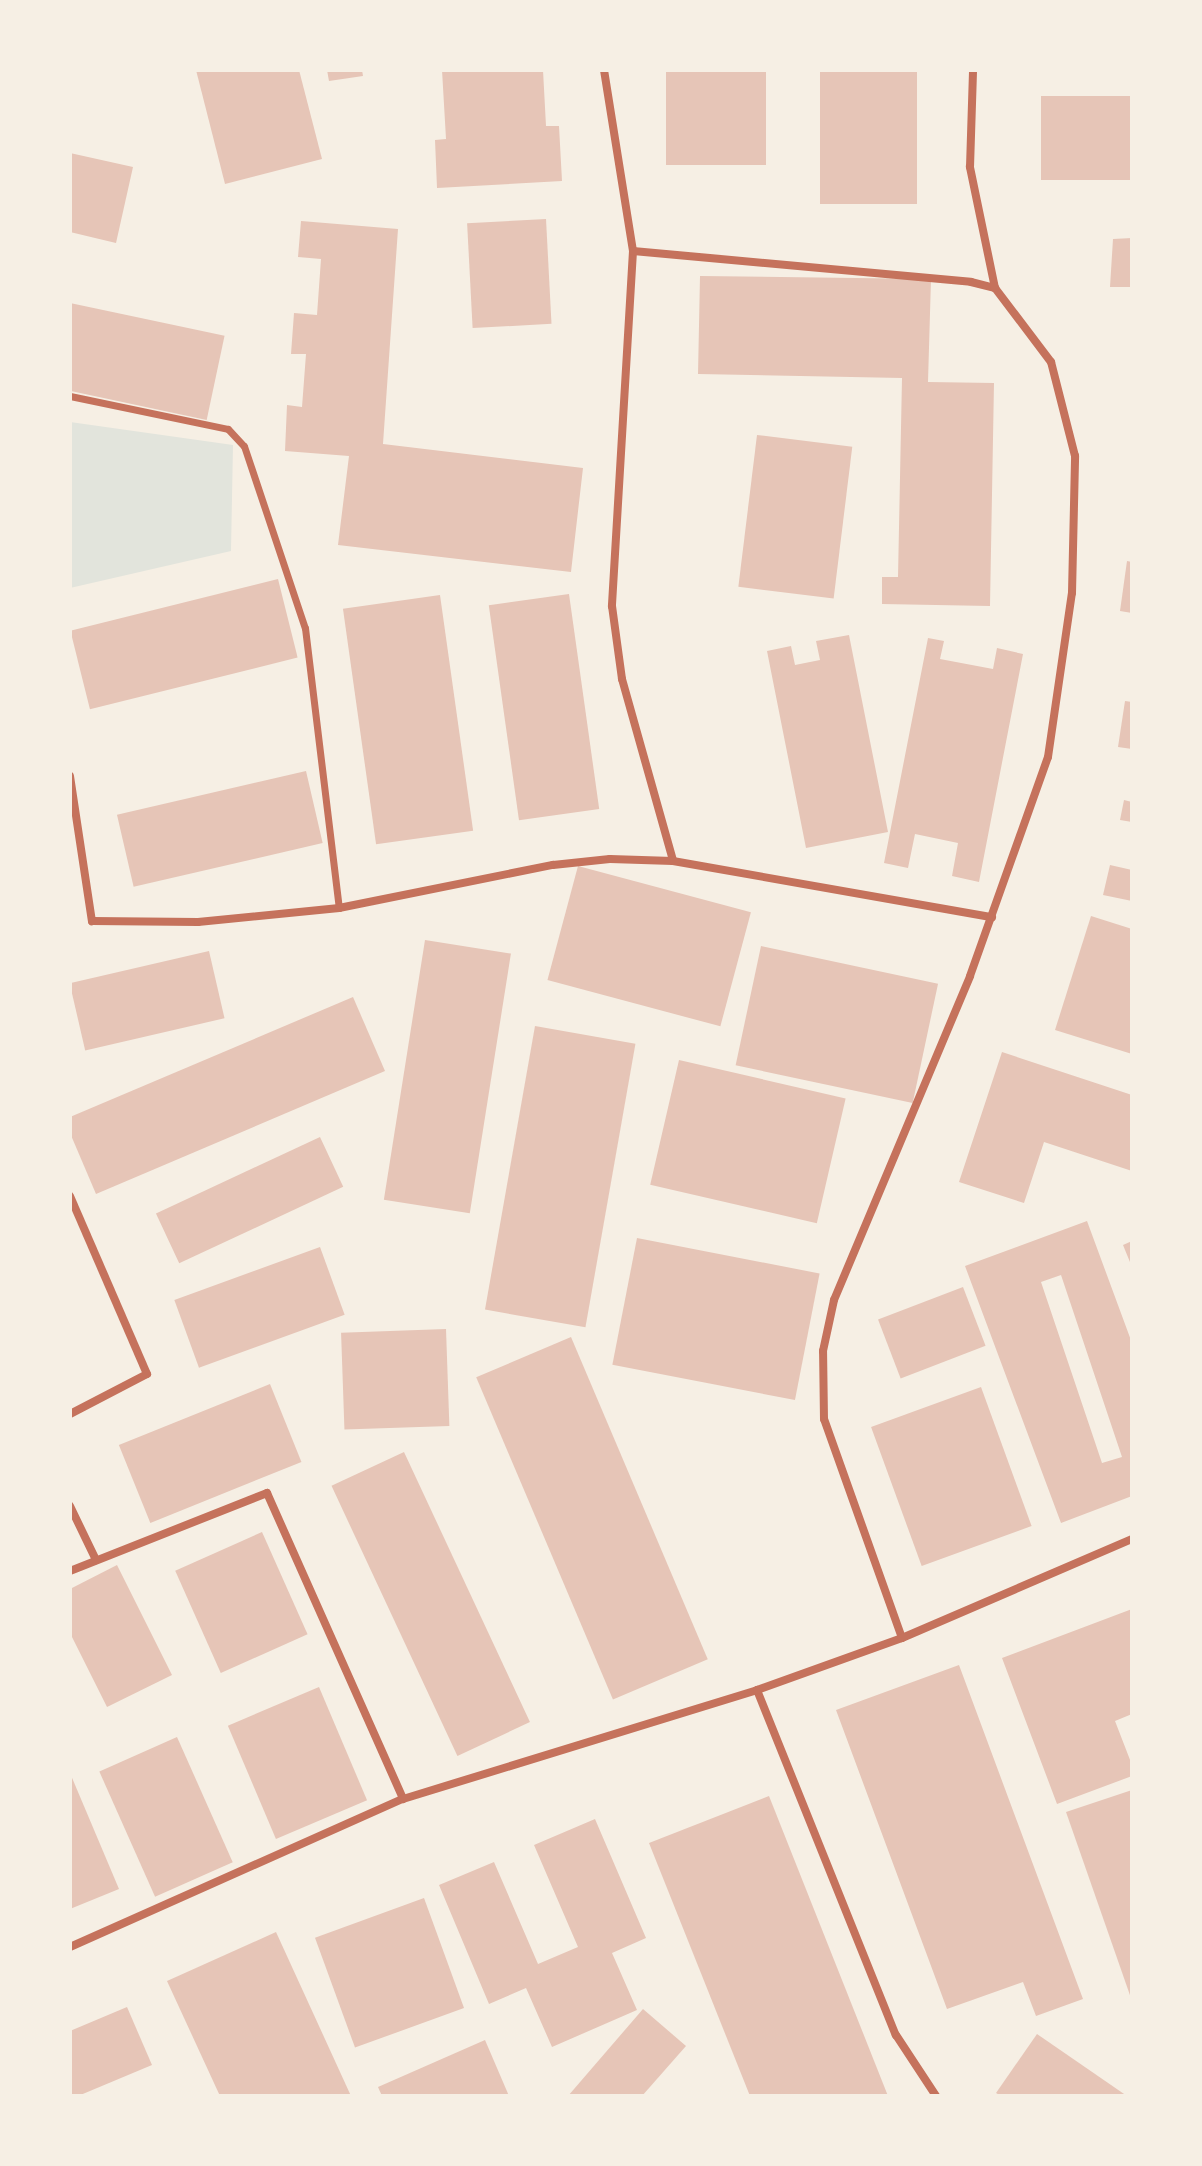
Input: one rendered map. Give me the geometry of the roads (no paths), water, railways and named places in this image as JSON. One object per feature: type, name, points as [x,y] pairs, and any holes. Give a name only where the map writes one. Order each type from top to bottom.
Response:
[{"type":"street","points":[[604,70],[633,251],[612,606],[622,679],[673,861]]},
{"type":"street","points":[[902,1638],[824,1419],[823,1351],[834,1300],[992,917],[1048,757],[1072,593],[1075,456],[1051,362],[995,288],[970,167],[973,70]]},
{"type":"street","points":[[633,251],[971,282],[995,288]]},
{"type":"street","points":[[70,396],[228,429],[244,446],[305,628],[339,908]]},
{"type":"street","points":[[70,776],[92,921],[198,922],[339,908],[553,865],[610,859],[673,861],[992,917]]},
{"type":"street","points":[[70,1196],[147,1374],[70,1414]]},
{"type":"street","points":[[70,1571],[267,1493],[403,1799]]},
{"type":"street","points":[[70,1506],[96,1560]]},
{"type":"street","points":[[70,1947],[403,1799],[757,1690],[902,1638],[1132,1539]]},
{"type":"street","points":[[757,1690],[896,2035],[936,2096]]}]
